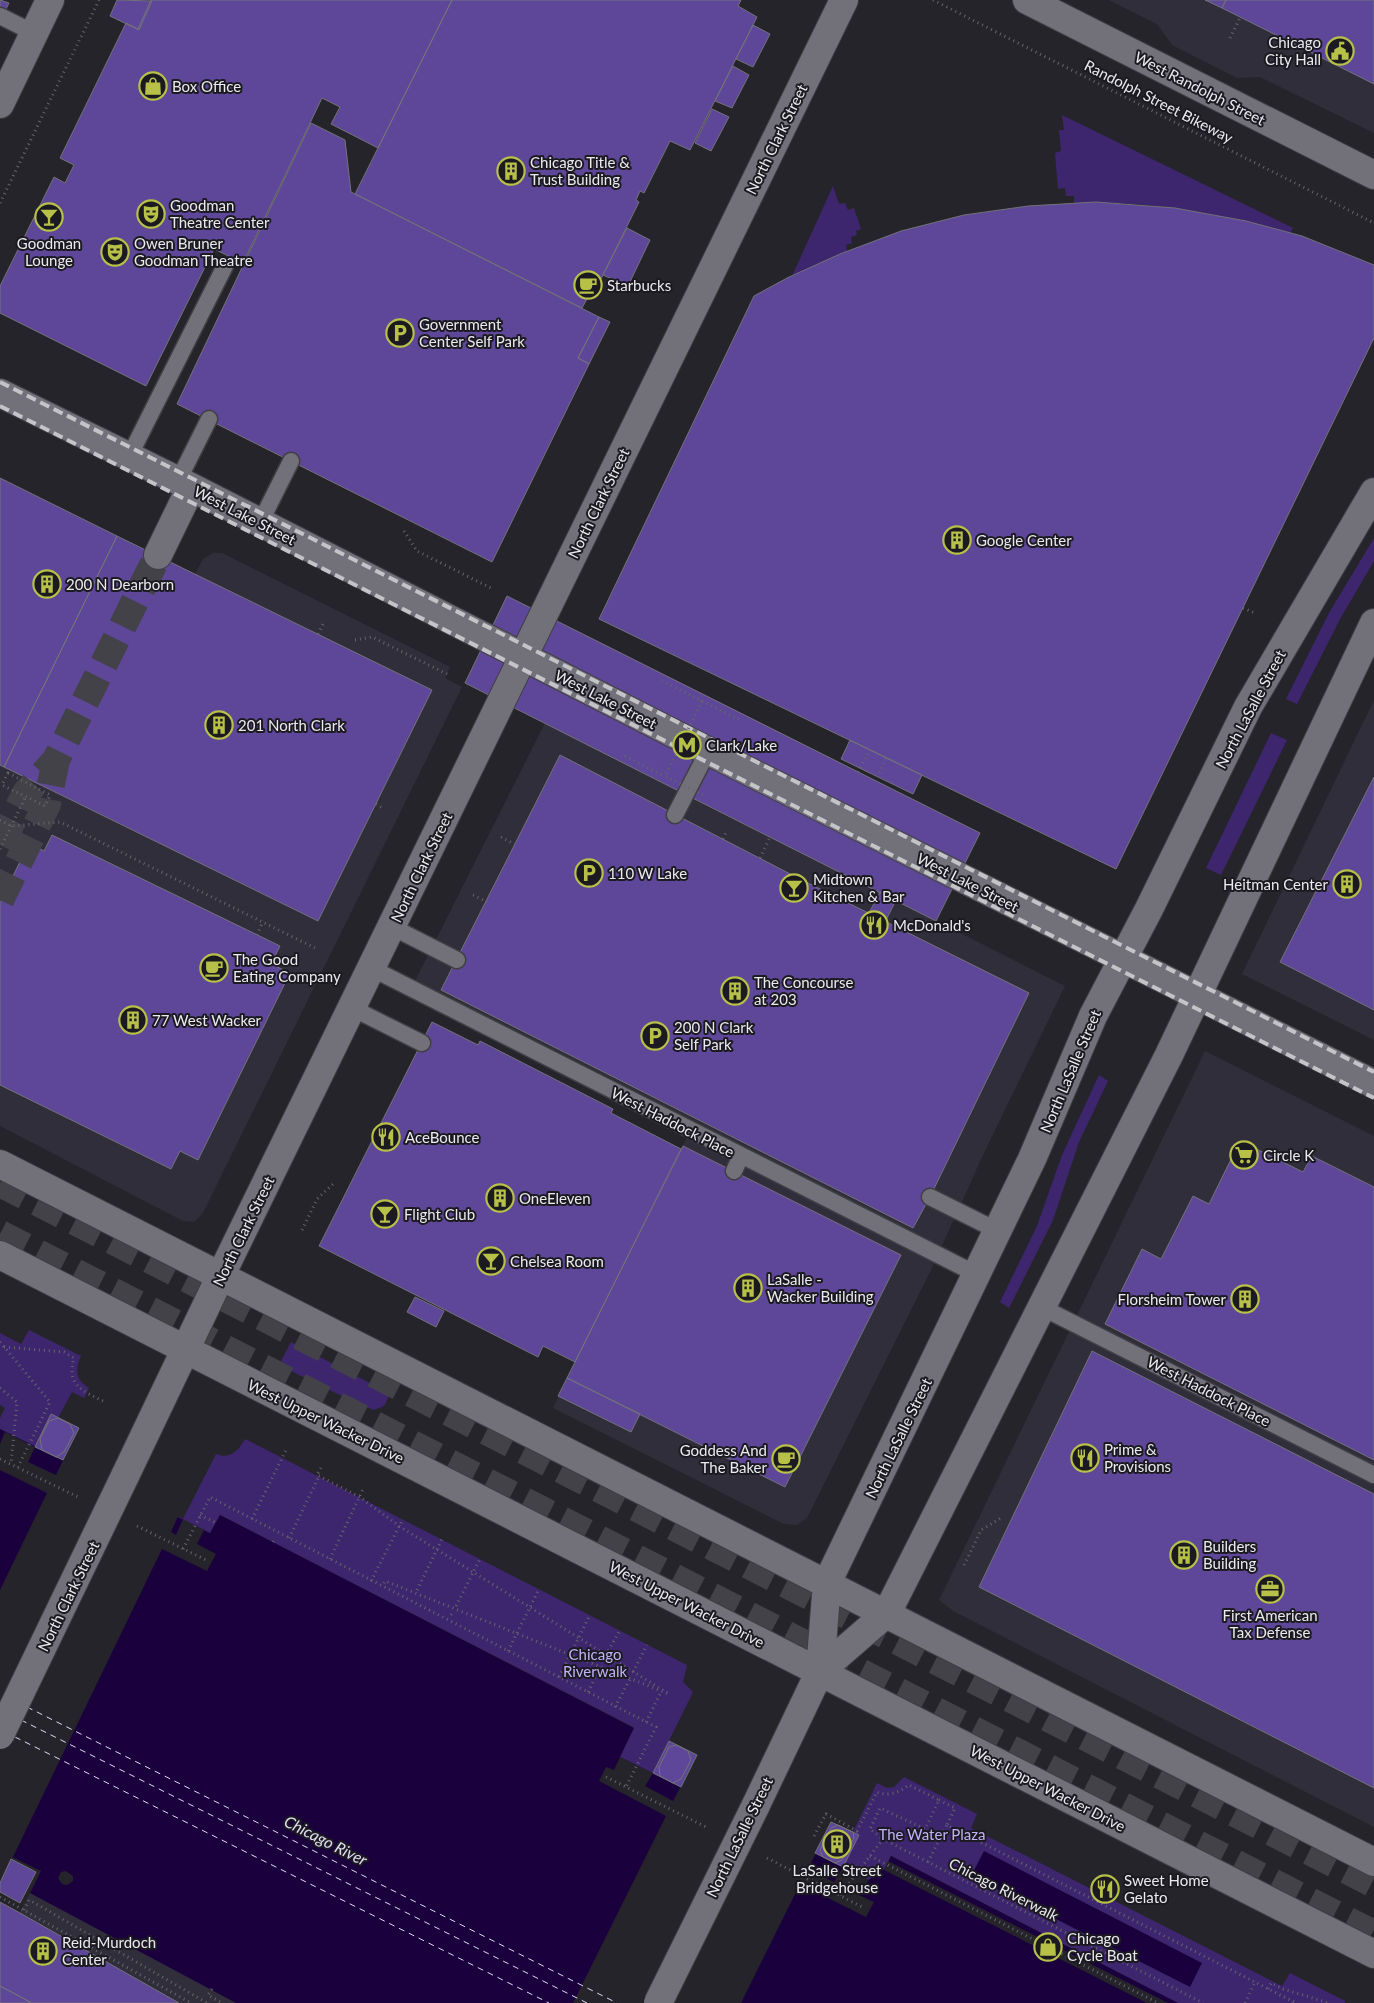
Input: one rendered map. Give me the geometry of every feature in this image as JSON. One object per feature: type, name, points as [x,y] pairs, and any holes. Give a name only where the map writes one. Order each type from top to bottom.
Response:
[{"type":"main road","points":[[4,87],[50,0]]},
{"type":"main road","name":"North Clark Street","points":[[0,1736],[221,1275],[844,0]]},
{"type":"main road","name":"West Randolph Street","points":[[1027,0],[1374,175]]},
{"type":"main road","name":"West Lake Street","points":[[0,393],[185,484],[708,751],[1374,1084]]},
{"type":"main road","points":[[158,555],[185,484]]},
{"type":"main road","name":"North LaSalle Street","points":[[658,2003],[820,1671],[827,1583],[1032,1159],[1093,1016],[1248,707],[1374,492]]},
{"type":"main road","name":"North LaSalle Street","points":[[820,1671],[887,1613],[1043,1308],[1198,996],[1373,627]]},
{"type":"main road","points":[[0,1164],[1374,1862]]},
{"type":"main road","name":"West Upper Wacker Drive","points":[[0,1255],[482,1498],[1374,1954]]},
{"type":"lane","points":[[0,16],[34,33]]},
{"type":"lane","points":[[129,457],[225,266]]},
{"type":"lane","points":[[185,484],[209,419]]},
{"type":"lane","points":[[260,523],[292,461]]},
{"type":"lane","points":[[676,815],[708,751]]},
{"type":"lane","points":[[392,927],[457,960]]},
{"type":"lane","name":"West Haddock Place","points":[[371,968],[976,1274]]},
{"type":"lane","points":[[352,1008],[422,1043]]},
{"type":"lane","points":[[734,1171],[741,1156]]},
{"type":"lane","points":[[930,1197],[998,1230]]},
{"type":"lane","name":"West Haddock Place","points":[[1043,1308],[1374,1475]]},
{"type":"path","points":[[0,203],[100,0]]},
{"type":"path","name":"Randolph Street Bikeway","points":[[933,0],[1374,223]]},
{"type":"path","points":[[1230,38],[1240,18]]},
{"type":"path","points":[[404,531],[417,551],[493,589]]},
{"type":"path","points":[[1243,608],[1255,613]]},
{"type":"path","points":[[318,634],[323,624]]},
{"type":"path","points":[[355,640],[372,637],[447,674]]},
{"type":"path","points":[[662,681],[742,721]]},
{"type":"path","points":[[664,776],[702,701]]},
{"type":"path","points":[[858,772],[870,750]]},
{"type":"path","points":[[625,756],[703,796]]},
{"type":"path","points":[[879,773],[886,758]]},
{"type":"path","points":[[8,773],[32,783],[50,795],[45,806],[26,796],[2,785],[8,773]]},
{"type":"path","points":[[0,849],[26,796]]},
{"type":"path","points":[[376,804],[384,808]]},
{"type":"path","points":[[0,820],[11,826],[60,822],[315,948]]},
{"type":"path","points":[[722,839],[726,832]]},
{"type":"path","points":[[501,837],[516,845]]},
{"type":"path","points":[[760,858],[770,837]]},
{"type":"path","points":[[473,895],[486,902]]},
{"type":"path","points":[[257,935],[263,921]]},
{"type":"path","points":[[302,1230],[317,1199],[333,1184]]},
{"type":"path","points":[[0,1342],[50,1402],[18,1467]]},
{"type":"path","points":[[4,1347],[64,1352],[74,1358],[72,1377],[77,1387],[105,1402]]},
{"type":"path","points":[[0,1388],[17,1402],[11,1464],[0,1459]]},
{"type":"path","points":[[252,1519],[286,1450]]},
{"type":"path","points":[[289,1538],[319,1476],[321,1468]]},
{"type":"path","points":[[319,1476],[360,1497],[399,1526],[669,1694],[385,1581],[382,1586]]},
{"type":"path","points":[[330,1559],[364,1489]]},
{"type":"path","points":[[208,1561],[183,1549],[210,1497],[656,1727],[626,1787],[606,1777]]},
{"type":"path","points":[[200,1515],[216,1523]]},
{"type":"path","points":[[964,1565],[981,1530],[1001,1518]]},
{"type":"path","points":[[371,1581],[403,1519]]},
{"type":"path","points":[[417,1590],[442,1539]]},
{"type":"path","points":[[456,1606],[480,1559]]},
{"type":"path","points":[[508,1651],[539,1589]]},
{"type":"path","points":[[559,1677],[590,1615]]},
{"type":"path","points":[[606,1655],[620,1630]]},
{"type":"path","points":[[633,1672],[647,1644]]},
{"type":"path","points":[[588,1692],[600,1667]]},
{"type":"path","points":[[615,1707],[630,1679]]},
{"type":"path","points":[[646,1722],[661,1692]]},
{"type":"path","points":[[814,1836],[826,1814],[858,1831],[877,1792],[884,1795],[901,1791],[909,1785],[955,1808],[928,1862]]},
{"type":"path","points":[[864,1908],[840,1895],[883,1839],[870,1828],[880,1808],[925,1829],[939,1800]]},
{"type":"path","points":[[947,1825],[1296,2003]]},
{"type":"path","name":"Chicago Riverwalk","points":[[883,1839],[1203,2003]]},
{"type":"path","points":[[870,1856],[1158,2003]]},
{"type":"path","points":[[0,1897],[190,2003]]},
{"type":"path","points":[[23,1909],[29,1900],[207,2003]]},
{"type":"path","points":[[1245,2003],[1255,1982]]},
{"type":"path","points":[[1268,1989],[1271,1983],[1283,1989],[1329,2003]]},
{"type":"path","points":[[212,1989],[208,1995],[222,2003]]},
{"type":"shaded area","points":[[1109,0],[1374,0],[1374,133],[1260,77],[1237,78],[1172,45],[1157,24]]},
{"type":"shaded area","points":[[117,536],[195,574],[203,559],[213,553],[222,553],[450,667],[445,678],[462,687],[203,1213],[194,1222],[183,1221],[0,1126],[0,765],[70,633]]},
{"type":"shaded area","points":[[1374,700],[1374,1040],[1242,974]]},
{"type":"shaded area","points":[[545,723],[1065,986],[984,1153],[931,1270],[807,1518],[797,1525],[784,1524],[553,1408],[690,1131],[411,989]]},
{"type":"shaded area","points":[[1205,1051],[1374,1136],[1374,1827],[953,1611],[939,1600]]},
{"type":"shaded area","name":"Reid-Murdoch Center","points":[[30,1893],[197,1980],[236,2003],[0,2003],[0,1902],[20,1913]]},
{"type":"green space","points":[[1062,115],[1293,228],[1290,233],[1211,214],[1156,206],[1101,203],[1074,204],[1074,196],[1066,196],[1065,188],[1058,189],[1055,153],[1061,151],[1059,130],[1064,130]]},
{"type":"green space","points":[[833,186],[839,204],[845,203],[848,210],[854,208],[861,229],[856,231],[857,235],[851,237],[852,243],[846,245],[847,251],[792,276]]},
{"type":"green space","points":[[1374,538],[1374,561],[1340,619],[1297,704],[1286,699],[1329,613]]},
{"type":"green space","points":[[1271,733],[1287,740],[1221,875],[1206,868]]},
{"type":"green space","points":[[1099,1075],[1108,1081],[1079,1142],[1053,1220],[1009,1308],[1000,1302],[1037,1226],[1062,1155]]},
{"type":"green space","name":"Chicago Riverwalk","points":[[29,1330],[81,1356],[77,1370],[79,1378],[89,1388],[84,1398],[72,1392],[58,1418],[51,1414],[35,1447],[183,1519],[216,1454],[221,1456],[230,1455],[240,1447],[245,1439],[687,1665],[683,1682],[693,1692],[653,1773],[843,1867],[859,1835],[853,1832],[877,1783],[887,1788],[894,1787],[904,1777],[977,1814],[971,1828],[1282,1986],[1290,1973],[1345,2001],[1345,2003],[1178,2003],[891,1856],[884,1870],[869,1880],[614,1770],[633,1727],[220,1515],[211,1533],[216,1554],[0,1429],[0,1418],[5,1408],[0,1405],[0,1333],[21,1344]]},
{"type":"green space","points":[[291,1342],[387,1392],[388,1398],[384,1406],[374,1410],[356,1403],[279,1365]]},
{"type":"water","name":"Chicago River","points":[[0,1429],[210,1533],[220,1515],[634,1728],[620,1757],[869,1880],[881,1869],[884,1870],[891,1856],[1178,2003],[236,2003],[30,1893],[41,1871],[0,1851]],"holes":[[[66,1871],[73,1876],[73,1881],[67,1885],[62,1884],[58,1878],[61,1872]]]},
{"type":"water","points":[[984,1851],[1202,1963],[1190,1987],[971,1876]]},
{"type":"pier","points":[[5,1432],[35,1447],[28,1462],[56,1475],[64,1458],[179,1514],[171,1532],[176,1535],[183,1519],[204,1530],[197,1544],[216,1554],[207,1571],[162,1549],[12,1859],[0,1853],[0,1590],[47,1493],[0,1470],[0,1444]]},
{"type":"pier","points":[[620,1757],[653,1773],[645,1786],[673,1801],[682,1784],[817,1851],[808,1869],[834,1882],[843,1867],[869,1880],[857,1894],[874,1902],[866,1917],[800,1884],[741,2003],[573,2003],[666,1816],[599,1781],[606,1767],[614,1770]]},
{"type":"pier","points":[[888,1861],[1168,2003],[1147,2003],[884,1870]]},
{"type":"building","points":[[0,0],[9,3],[0,21]]},
{"type":"building","points":[[117,0],[152,1],[139,30],[110,16]]},
{"type":"building","name":"Goodman Theatre Center","points":[[151,0],[452,0],[378,148],[331,124],[340,107],[322,98],[243,263],[214,249],[146,386],[0,313],[0,286],[54,177],[65,183],[74,165],[60,158],[126,23],[138,29]]},
{"type":"building","name":"Chicago Title & Trust Building","points":[[452,0],[741,0],[738,6],[757,17],[690,150],[670,141],[644,193],[640,191],[636,200],[639,202],[591,299],[588,297],[582,308],[355,194]]},
{"type":"building","points":[[1205,0],[1226,0],[1222,8]]},
{"type":"building","name":"Chicago City Hall","points":[[1226,0],[1374,0],[1374,84],[1222,8]]},
{"type":"building","points":[[753,25],[770,34],[753,67],[736,59]]},
{"type":"building","points":[[733,66],[749,75],[732,108],[715,101]]},
{"type":"building","points":[[712,109],[729,117],[711,151],[695,143]]},
{"type":"building","name":"Government Center Self Park","points":[[311,123],[345,140],[351,192],[599,317],[578,358],[589,364],[492,562],[177,404]]},
{"type":"building","name":"Google Center","points":[[1096,202],[1175,208],[1246,221],[1302,236],[1374,265],[1374,338],[1116,869],[599,619],[754,296],[787,278],[840,254],[901,231],[964,215],[1028,206]]},
{"type":"building","points":[[627,228],[650,240],[628,286],[603,275]]},
{"type":"building","points":[[599,317],[610,322],[589,364],[578,358]]},
{"type":"building","name":"200 N Dearborn","points":[[0,478],[117,536],[4,767],[0,765]]},
{"type":"building","name":"201 North Clark","points":[[117,536],[432,690],[318,921],[4,767]]},
{"type":"building","points":[[507,596],[980,833],[936,921],[465,683]]},
{"type":"building","points":[[850,740],[922,775],[913,794],[841,759]]},
{"type":"building","name":"The Concourse at 203","points":[[560,755],[798,878],[1029,993],[930,1197],[913,1228],[441,990]]},
{"type":"building","name":"Heitman Center","points":[[1374,777],[1374,1010],[1280,962]]},
{"type":"building","name":"77 West Wacker","points":[[52,835],[280,946],[271,964],[290,973],[198,1160],[180,1151],[171,1169],[0,1085],[0,903],[29,843],[44,851]]},
{"type":"building","points":[[880,892],[896,900],[885,922],[869,913]]},
{"type":"building","name":"OneEleven","points":[[432,1022],[478,1045],[480,1041],[613,1109],[611,1113],[681,1149],[575,1362],[543,1346],[538,1357],[319,1246]]},
{"type":"building","name":"Florsheim Tower","points":[[1240,1141],[1303,1172],[1312,1156],[1374,1187],[1374,1460],[1105,1324],[1142,1249],[1161,1259],[1193,1196],[1209,1204]]},
{"type":"building","name":"LaSalle - Wacker Building","points":[[683,1146],[901,1255],[785,1487],[567,1378]]},
{"type":"building","points":[[415,1297],[444,1311],[436,1327],[407,1312]]},
{"type":"building","name":"Builders Building","points":[[1092,1351],[1374,1494],[1374,1788],[979,1587]]},
{"type":"building","points":[[567,1378],[640,1414],[631,1432],[558,1396]]},
{"type":"building","points":[[51,1414],[79,1428],[63,1460],[35,1447]]},
{"type":"building","points":[[58,1418],[70,1424],[74,1433],[64,1452],[56,1457],[42,1450],[40,1439],[49,1421]]},
{"type":"building","points":[[669,1741],[697,1755],[681,1787],[653,1773]]},
{"type":"building","points":[[676,1745],[688,1751],[691,1760],[681,1779],[673,1783],[660,1776],[659,1767],[669,1747]]},
{"type":"building","name":"LaSalle Street Bridgehouse","points":[[831,1822],[859,1835],[843,1867],[815,1853]]},
{"type":"building","name":"LaSalle Street Bridgehouse","points":[[838,1825],[853,1832],[854,1838],[842,1860],[835,1863],[823,1857],[820,1850],[831,1828]]},
{"type":"building","points":[[11,1859],[36,1872],[20,1903],[0,1892],[0,1883]]},
{"type":"building","name":"Reid-Murdoch Center","points":[[0,1902],[179,2003],[32,2003],[0,1986]]},
{"type":"building","points":[[0,1986],[32,2003],[0,2003]]},
{"type":"ferry route","points":[[27,1707],[617,2003]]},
{"type":"ferry route","points":[[21,1720],[587,2003]]},
{"type":"ferry route","points":[[15,1737],[549,2003]]},
{"type":"tunnel","points":[[0,845],[26,793],[56,760],[158,555]]},
{"type":"tunnel","points":[[0,900],[47,804],[56,760]]},
{"type":"tunnel","points":[[0,1183],[1374,1884]]},
{"type":"tunnel","points":[[0,1234],[1374,1934]]},
{"type":"railway","points":[[0,382],[1374,1072]]},
{"type":"railway","points":[[0,406],[1374,1098]]},
{"type":"place","name":"Chicago City Hall","points":[[1340,51]]},
{"type":"place","name":"Box Office","points":[[153,86]]},
{"type":"place","name":"Chicago Title & Trust Building","points":[[511,171]]},
{"type":"place","name":"Goodman Theatre Center","points":[[151,214]]},
{"type":"place","name":"Goodman Lounge","points":[[49,217]]},
{"type":"place","name":"Owen Bruner Goodman Theatre","points":[[115,252]]},
{"type":"place","name":"Starbucks","points":[[588,285]]},
{"type":"place","name":"Government Center Self Park","points":[[400,333]]},
{"type":"place","name":"Google Center","points":[[957,540]]},
{"type":"place","name":"200 N Dearborn","points":[[47,584]]},
{"type":"place","name":"201 North Clark","points":[[219,725]]},
{"type":"place","name":"Clark/Lake","points":[[687,745]]},
{"type":"place","name":"110 W Lake","points":[[589,873]]},
{"type":"place","name":"Heitman Center","points":[[1347,884]]},
{"type":"place","name":"Midtown Kitchen & Bar","points":[[794,888]]},
{"type":"place","name":"McDonald's","points":[[874,925]]},
{"type":"place","name":"The Good Eating Company","points":[[214,968]]},
{"type":"place","name":"The Concourse at 203","points":[[735,991]]},
{"type":"place","name":"77 West Wacker","points":[[133,1020]]},
{"type":"place","name":"200 N Clark Self Park","points":[[655,1036]]},
{"type":"place","name":"AceBounce","points":[[386,1137]]},
{"type":"place","name":"Circle K","points":[[1244,1155]]},
{"type":"place","name":"OneEleven","points":[[500,1198]]},
{"type":"place","name":"Flight Club","points":[[385,1214]]},
{"type":"place","name":"Chelsea Room","points":[[491,1261]]},
{"type":"place","name":"LaSalle - Wacker Building","points":[[748,1288]]},
{"type":"place","name":"Florsheim Tower","points":[[1245,1299]]},
{"type":"place","name":"Prime & Provisions","points":[[1085,1458]]},
{"type":"place","name":"Goddess And The Baker","points":[[786,1459]]},
{"type":"place","name":"Builders Building","points":[[1184,1555]]},
{"type":"place","name":"First American Tax Defense","points":[[1270,1589]]},
{"type":"place","name":"LaSalle Street Bridgehouse","points":[[837,1844]]},
{"type":"place","name":"Sweet Home Gelato","points":[[1105,1889]]},
{"type":"place","name":"Chicago Cycle Boat","points":[[1048,1947]]},
{"type":"place","name":"Reid-Murdoch Center","points":[[43,1951]]},
{"type":"park label","name":"The Water Plaza","points":[[932,1834]]}]
